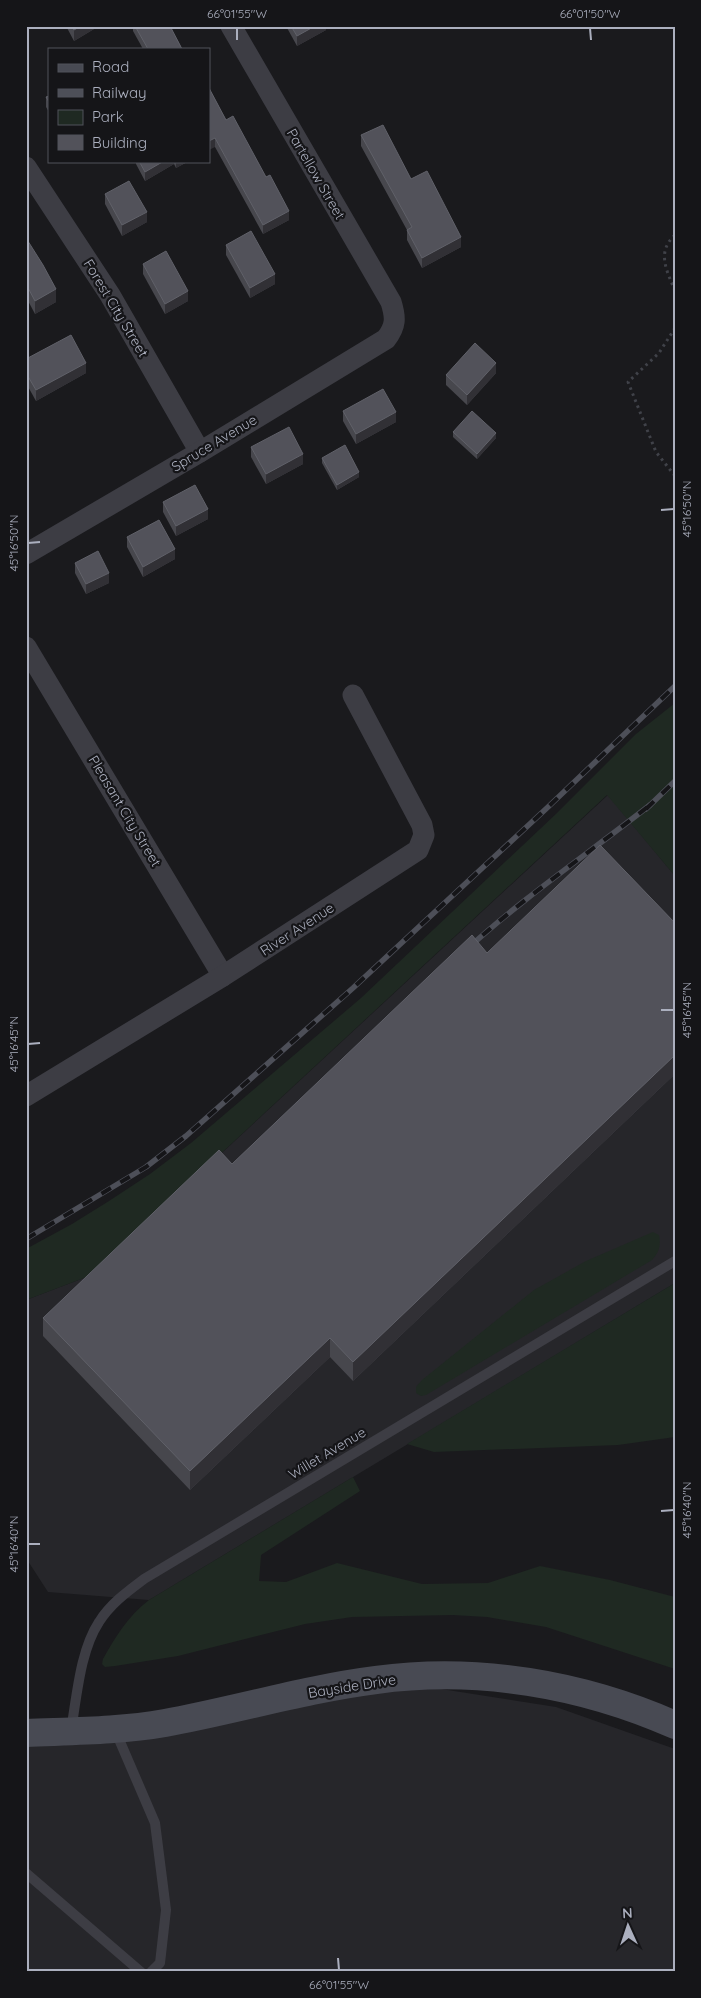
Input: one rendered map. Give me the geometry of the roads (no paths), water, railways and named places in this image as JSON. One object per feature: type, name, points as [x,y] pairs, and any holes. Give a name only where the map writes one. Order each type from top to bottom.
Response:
[{"type":"main road","name":"Bayside Drive","points":[[26,1733],[115,1729],[164,1724],[343,1685],[407,1677],[443,1676],[505,1679],[548,1685],[624,1705],[675,1725]]},
{"type":"street","name":"Partellow Street","points":[[231,26],[391,302],[395,314],[395,324]]},
{"type":"street","name":"Forest City Street","points":[[26,167],[110,295],[200,452]]},
{"type":"street","name":"Spruce Avenue","points":[[26,554],[200,452],[386,339],[395,324]]},
{"type":"street","name":"Pleasant City Street","points":[[26,647],[223,976]]},
{"type":"street","name":"River Avenue","points":[[26,1096],[223,976],[418,850],[424,835],[422,825],[353,695]]},
{"type":"lane","name":"Willet Avenue","points":[[71,1731],[83,1661],[99,1622],[117,1600],[131,1589],[144,1579],[675,1261]]},
{"type":"lane","points":[[115,1729],[155,1823],[166,1910],[160,1963],[151,1972]]},
{"type":"lane","points":[[26,1873],[141,1972]]},
{"type":"railway","points":[[26,1239],[146,1167],[186,1136],[353,988],[675,686]]},
{"type":"railway","points":[[646,809],[675,781]]},
{"type":"railway","points":[[466,950],[534,893],[650,805]]}]
